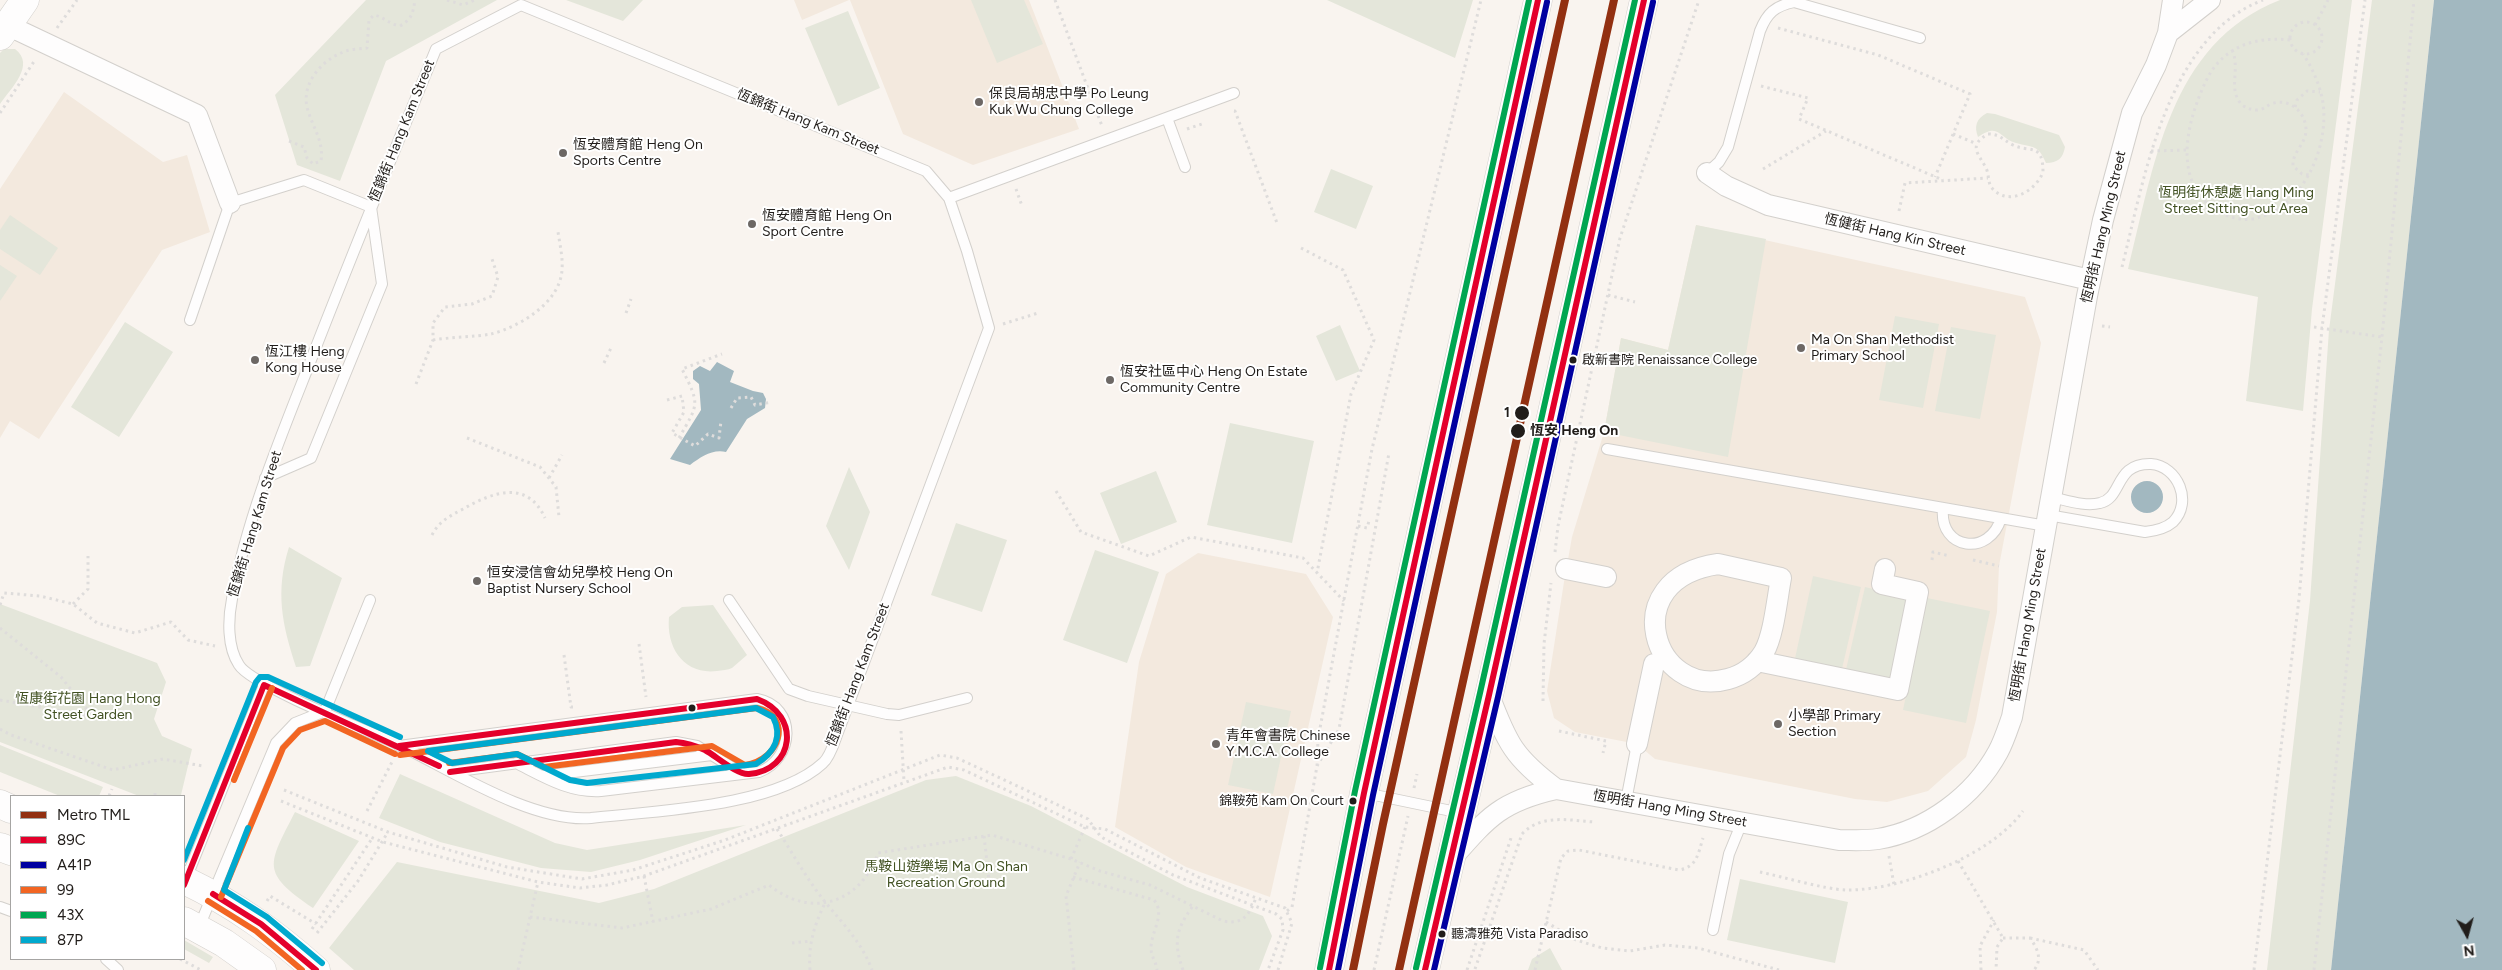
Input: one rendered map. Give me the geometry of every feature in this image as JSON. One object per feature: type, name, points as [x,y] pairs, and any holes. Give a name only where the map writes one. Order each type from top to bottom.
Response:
[{"type":"main road","points":[[4,30],[25,0]]},
{"type":"main road","points":[[1330,970],[1364,793],[1538,0]]},
{"type":"main road","points":[[1425,970],[1489,695],[1644,0]]},
{"type":"main road","points":[[185,882],[213,894],[261,924],[316,970]]},
{"type":"main road","points":[[191,924],[262,970]]},
{"type":"street","name":"恆明街 Hang Ming Street","points":[[1450,860],[1478,828],[1502,807],[1522,798],[1556,789],[1839,840],[1878,839],[1914,828],[1940,814],[1976,784],[1998,752],[2012,717],[2102,220],[2132,113],[2156,65],[2168,33],[2173,0]]},
{"type":"street","points":[[2168,33],[2210,0]]},
{"type":"street","points":[[4,30],[197,115],[230,203]]},
{"type":"street","name":"恆健街 Hang Kin Street","points":[[1707,173],[1747,197],[1768,205],[2090,280]]},
{"type":"street","points":[[1718,564],[1782,578],[1765,651],[1757,661],[1737,677],[1719,682],[1700,680],[1682,674],[1668,661],[1658,644],[1654,626],[1658,602],[1672,583],[1681,575],[1698,567],[1718,564]]},
{"type":"street","points":[[1557,567],[1606,577]]},
{"type":"street","points":[[1757,661],[1898,690],[1918,592],[1882,584],[1885,570]]},
{"type":"street","points":[[1637,744],[1654,664]]},
{"type":"street","name":"恆明街 Hang Ming Street","points":[[1489,695],[1503,731],[1514,750],[1529,768],[1556,789]]},
{"type":"lane","name":"恆錦街 Hang Kam Street","points":[[522,2],[926,170],[949,198],[967,251],[989,328],[825,762],[807,774],[774,790],[724,802],[591,818],[562,818],[539,812],[450,772],[399,746],[264,684],[239,667],[232,649],[230,627],[231,601],[265,478],[370,207],[436,49],[522,2]]},
{"type":"lane","points":[[1707,173],[1719,162],[1728,147],[1760,31],[1766,16],[1778,6],[1794,2],[1920,38]]},
{"type":"lane","points":[[949,198],[1234,93]]},
{"type":"lane","points":[[1167,118],[1185,167]]},
{"type":"lane","points":[[190,320],[230,203],[304,180],[370,207],[382,284],[311,458],[265,478]]},
{"type":"lane","points":[[1607,449],[2001,518],[2048,513],[2106,502],[2112,497],[2117,484],[2128,472],[2142,465],[2152,464],[2172,473],[2178,482],[2182,502],[2173,521],[2160,529],[2145,532],[2048,513]]},
{"type":"lane","points":[[1943,509],[1942,517],[1948,532],[1953,537],[1968,544],[1986,541],[1993,535],[2001,518]]},
{"type":"lane","points":[[191,924],[213,894],[276,743],[295,723],[325,711],[370,600]]},
{"type":"lane","points":[[729,600],[789,689],[808,696],[900,715],[967,698]]},
{"type":"lane","points":[[185,880],[264,684]]},
{"type":"lane","points":[[399,746],[746,700],[766,701],[782,714],[788,734],[787,743],[779,758],[769,768],[759,772],[587,792],[568,788],[516,763]]},
{"type":"lane","points":[[450,772],[676,742],[691,744],[744,774]]},
{"type":"lane","points":[[1626,801],[1637,744]]},
{"type":"lane","points":[[542,776],[712,755]]},
{"type":"lane","points":[[1364,793],[1461,813]]},
{"type":"lane","points":[[1713,930],[1729,854],[1742,822]]},
{"type":"lane","points":[[107,960],[118,970]]},
{"type":"path","points":[[289,141],[304,147],[307,158],[313,164],[321,161],[323,149],[320,136],[307,106],[306,92],[312,79],[319,68],[342,52],[367,48],[369,20],[374,14],[383,17],[390,24],[400,26],[409,21],[414,11],[415,0]]},
{"type":"path","points":[[447,0],[463,5],[475,0]]},
{"type":"path","points":[[1055,0],[1108,140]]},
{"type":"path","points":[[1287,911],[1292,906],[1317,766],[1318,739],[1382,407],[1481,0]]},
{"type":"path","points":[[1543,701],[1544,644],[1557,567],[1558,526],[1620,238],[1699,0]]},
{"type":"path","points":[[2122,267],[2152,151],[2172,96],[2205,43],[2229,20],[2263,0]]},
{"type":"path","points":[[2315,25],[2328,0]]},
{"type":"path","points":[[2254,970],[2298,599],[2322,328],[2365,0]]},
{"type":"path","points":[[2314,970],[2382,337],[2414,0]]},
{"type":"path","points":[[2290,40],[2270,37],[2250,41],[2232,50],[2214,68],[2197,100],[2189,121],[2188,167],[2195,188],[2206,203],[2220,213],[2238,219],[2255,219],[2272,213],[2299,189],[2309,174],[2321,141],[2324,122],[2321,92],[2313,69],[2304,54],[2294,49],[2290,40],[2293,30],[2301,23],[2315,25],[2322,34],[2321,44],[2314,52],[2304,54]]},
{"type":"path","points":[[1772,27],[1878,55],[1970,94],[1935,177]]},
{"type":"path","points":[[2232,50],[2237,64],[2234,92],[2242,105],[2257,110],[2279,102],[2295,107],[2301,113],[2306,127],[2304,142],[2295,154],[2293,166],[2302,174],[2309,174]]},
{"type":"path","points":[[1756,84],[1808,98],[1799,119],[1943,180]]},
{"type":"path","points":[[2295,107],[2297,100],[2307,91],[2321,92]]},
{"type":"path","points":[[1763,169],[1826,131]]},
{"type":"path","points":[[1953,134],[1978,144]]},
{"type":"path","points":[[1988,134],[1995,134],[2017,147],[2034,149],[2043,164],[2040,181],[2034,188],[2017,196],[1999,192],[1991,186],[1988,178],[1987,170],[1978,158],[1978,144],[1988,134]]},
{"type":"path","points":[[2152,151],[2187,150]]},
{"type":"path","points":[[1899,211],[1906,183],[1988,178]]},
{"type":"path","points":[[1015,189],[1022,206]]},
{"type":"path","points":[[433,340],[490,334],[518,324],[539,309],[556,291],[562,272],[558,232]]},
{"type":"path","points":[[1301,248],[1343,270],[1374,340],[1351,394],[1317,573]]},
{"type":"path","points":[[416,384],[433,340],[433,323],[445,307],[472,304],[492,296],[498,277],[492,259]]},
{"type":"path","points":[[1608,295],[1635,302]]},
{"type":"path","points":[[626,313],[631,299]]},
{"type":"path","points":[[989,328],[1038,313]]},
{"type":"path","points":[[2314,327],[2382,337]]},
{"type":"path","points":[[604,362],[611,348]]},
{"type":"path","points":[[679,438],[696,409],[694,392],[682,368],[722,354]]},
{"type":"path","points":[[667,400],[682,396],[684,412],[672,433],[695,446],[708,434],[720,438],[721,421]]},
{"type":"path","points":[[731,408],[737,398],[751,397],[755,405],[772,402]]},
{"type":"path","points":[[468,438],[540,467],[556,487],[559,517]]},
{"type":"path","points":[[1317,766],[1339,730],[1389,453]]},
{"type":"path","points":[[548,478],[562,455]]},
{"type":"path","points":[[1056,491],[1081,532],[1149,556],[1191,537],[1302,558],[1344,601]]},
{"type":"path","points":[[432,535],[437,526],[445,519],[487,495],[512,492],[526,496],[540,509],[545,518]]},
{"type":"path","points":[[1358,526],[1366,528],[1369,521]]},
{"type":"path","points":[[73,604],[88,589],[88,556]]},
{"type":"path","points":[[0,605],[4,593],[40,596],[73,604],[97,623],[135,633],[171,622],[188,640],[217,646]]},
{"type":"path","points":[[0,628],[61,678],[90,716],[97,722]]},
{"type":"path","points":[[638,698],[648,697],[639,644]]},
{"type":"path","points":[[564,655],[571,707],[581,706]]},
{"type":"path","points":[[0,700],[90,716]]},
{"type":"path","points":[[900,715],[904,781]]},
{"type":"path","points":[[0,729],[11,736],[113,770],[163,759],[203,766]]},
{"type":"path","points":[[1558,730],[1606,741],[1604,753]]},
{"type":"path","points":[[284,790],[388,832],[507,867],[554,875],[589,878],[633,870],[725,840],[940,755],[957,758],[1088,819],[1101,837],[1173,875],[1276,914],[1282,919],[1283,930],[1268,970]]},
{"type":"path","points":[[367,810],[392,762]]},
{"type":"path","points":[[280,800],[383,842],[538,882],[580,888],[607,885],[644,876],[904,781],[948,767],[964,770],[1085,827],[1105,830],[1200,878],[1285,908],[1292,923],[1278,970]]},
{"type":"path","points":[[1374,970],[1417,774]]},
{"type":"path","points":[[109,795],[112,789]]},
{"type":"path","points":[[1760,872],[1846,890],[1904,884],[1970,856],[2015,823],[2023,812]]},
{"type":"path","points":[[1475,969],[1522,834],[1538,822],[1551,819],[1594,822]]},
{"type":"path","points":[[1071,858],[1085,827]]},
{"type":"path","points":[[777,829],[826,903],[848,928],[872,970]]},
{"type":"path","points":[[317,933],[352,889],[388,832]]},
{"type":"path","points":[[530,917],[622,928],[711,909],[769,885],[792,900],[805,903],[826,903],[845,896],[857,888],[873,866],[878,853],[992,834],[1071,858],[1100,871],[1150,885],[1223,921],[1233,923],[1242,920],[1250,913],[1256,898]]},
{"type":"path","points":[[984,836],[985,862],[989,880]]},
{"type":"path","points":[[312,929],[373,838]]},
{"type":"path","points":[[1467,970],[1512,838]]},
{"type":"path","points":[[1535,970],[1561,858],[1568,851],[1579,850],[1679,870],[1688,869],[1695,864],[1703,838]]},
{"type":"path","points":[[1888,849],[1894,885]]},
{"type":"path","points":[[1958,860],[2004,938]]},
{"type":"path","points":[[1074,970],[1066,896],[1080,862]]},
{"type":"path","points":[[644,876],[652,922]]},
{"type":"path","points":[[1073,877],[1154,900],[1159,906],[1160,914],[1154,930],[1151,950],[1157,970]]},
{"type":"path","points":[[518,970],[538,882]]},
{"type":"path","points":[[266,904],[270,896],[316,924]]},
{"type":"path","points":[[810,970],[813,927],[826,903]]},
{"type":"path","points":[[1183,970],[1177,948],[1177,935],[1181,922],[1193,906]]},
{"type":"path","points":[[1981,970],[1980,946],[1994,919]]},
{"type":"path","points":[[1546,922],[1576,940],[1602,948],[1630,951],[1665,945],[1698,948],[1779,970]]},
{"type":"path","points":[[2004,938],[2030,938],[2084,950],[2098,970]]},
{"type":"path","points":[[1996,970],[1997,947],[2004,938]]},
{"type":"path","points":[[2030,938],[2038,950],[2038,966],[2034,970]]},
{"type":"path","points":[[792,943],[811,941]]},
{"type":"path","points":[[182,960],[201,970]]},
{"type":"shaded area","points":[[794,0],[849,0],[802,20]]},
{"type":"shaded area","name":"保良局胡忠中學 Po Leung Kuk Wu Chung College","points":[[850,0],[1029,0],[1079,129],[973,165],[903,134]]},
{"type":"shaded area","points":[[64,92],[163,162],[187,155],[210,232],[162,250],[39,439],[10,421],[0,438],[0,189]]},
{"type":"shaded area","name":"啟新書院 Renaissance College","points":[[1696,225],[2025,297],[2041,343],[1999,566],[1997,612],[1976,720],[1966,757],[1928,791],[1887,802],[1855,799],[1655,759],[1637,744],[1575,732],[1554,718],[1547,691],[1564,582],[1572,537],[1604,432],[1621,338],[1668,350]]},
{"type":"shaded area","name":"青年會書院 Chinese Y.M.C.A. College","points":[[1198,553],[1306,574],[1333,617],[1270,897],[1186,867],[1115,827],[1139,662],[1166,574]]},
{"type":"green space","points":[[366,0],[497,0],[386,61],[340,181],[297,165],[275,95]]},
{"type":"green space","points":[[566,0],[643,0],[623,21]]},
{"type":"green space","points":[[971,0],[1024,0],[1043,44],[997,63]]},
{"type":"green space","points":[[1327,0],[1473,0],[1455,58]]},
{"type":"green space","name":"恆明街休憩處 Hang Ming Street Sitting-out Area","points":[[2280,0],[2352,0],[2312,309],[2303,411],[2246,401],[2258,297],[2128,269],[2158,150],[2172,112],[2190,77],[2213,46],[2243,20]]},
{"type":"green space","points":[[2372,0],[2434,0],[2331,970],[2267,970],[2310,601],[2329,330]]},
{"type":"green space","points":[[848,11],[880,88],[838,106],[805,28]]},
{"type":"green space","points":[[4,49],[15,49],[21,55],[23,62],[20,76],[0,104],[0,53]]},
{"type":"green space","points":[[1987,113],[2059,135],[2065,147],[2063,154],[2057,161],[2046,163],[2040,153],[2034,148],[2010,141],[1998,132],[1991,131],[1978,137],[1977,123]]},
{"type":"green space","points":[[1331,169],[1373,186],[1356,229],[1314,212]]},
{"type":"green space","points":[[10,215],[58,248],[40,275],[0,249],[0,230]]},
{"type":"green space","points":[[1696,225],[1766,239],[1728,457],[1604,432],[1621,338],[1668,350]]},
{"type":"green space","points":[[0,265],[17,276],[0,301]]},
{"type":"green space","points":[[1895,316],[1939,324],[1923,408],[1879,400]]},
{"type":"green space","points":[[125,322],[173,352],[119,437],[71,407]]},
{"type":"green space","points":[[1340,325],[1360,371],[1336,381],[1316,336]]},
{"type":"green space","points":[[1951,327],[1996,335],[1980,419],[1935,411]]},
{"type":"green space","points":[[1230,423],[1314,441],[1292,543],[1207,525]]},
{"type":"green space","points":[[849,467],[870,512],[849,570],[826,526]]},
{"type":"green space","points":[[1156,471],[1177,522],[1121,544],[1100,493]]},
{"type":"green space","points":[[956,523],[1007,540],[982,612],[931,595]]},
{"type":"green space","points":[[289,547],[342,578],[310,666],[296,667],[284,622],[281,593]]},
{"type":"green space","points":[[1095,550],[1159,572],[1127,663],[1063,640]]},
{"type":"green space","points":[[1813,576],[1861,587],[1841,673],[1794,663]]},
{"type":"green space","points":[[1865,587],[1912,598],[1893,685],[1845,674]]},
{"type":"green space","points":[[1927,598],[1990,611],[1966,723],[1903,710]]},
{"type":"green space","name":"恆康街花園 Hang Hong Street Garden","points":[[0,604],[157,663],[166,682],[154,719],[162,736],[192,749],[181,795],[136,795],[0,742]]},
{"type":"green space","points":[[713,605],[747,655],[730,669],[705,671],[695,669],[687,664],[674,649],[669,628],[669,617],[682,607]]},
{"type":"green space","points":[[1246,702],[1291,711],[1273,794],[1228,785]]},
{"type":"green space","points":[[0,745],[103,787],[99,795],[58,795],[0,772]]},
{"type":"green space","points":[[400,774],[555,843],[587,850],[746,825],[640,860],[591,872],[541,868],[440,842],[379,818]]},
{"type":"green space","name":"馬鞍山遊樂場 Ma On Shan Recreation Ground","points":[[956,776],[1031,806],[1187,887],[1263,916],[1272,936],[1259,970],[354,970],[329,948],[397,862],[599,903],[654,889],[926,780]]},
{"type":"green space","points":[[295,812],[359,841],[313,908],[284,885],[277,876],[274,866],[279,844]]},
{"type":"green space","points":[[1740,879],[1848,902],[1835,963],[1727,940]]},
{"type":"green space","points":[[185,941],[213,957],[209,963],[185,950]]},
{"type":"green space","points":[[1550,948],[1562,970],[1528,970],[1532,959]]},
{"type":"water","points":[[2434,0],[2502,0],[2502,970],[2331,970]]},
{"type":"water","points":[[717,362],[734,371],[730,382],[763,393],[766,399],[765,408],[747,419],[726,452],[711,453],[690,465],[670,459],[701,410],[699,384],[693,379],[693,371],[700,366],[710,371]]},
{"type":"water","points":[[2147,481],[2153,482],[2158,486],[2162,491],[2162,503],[2158,508],[2153,512],[2147,513],[2141,512],[2136,508],[2132,503],[2131,497],[2132,491],[2136,486],[2141,482]]},
{"type":"metro line","name":"TML","points":[[1353,970],[1383,824],[1565,0]]},
{"type":"metro line","name":"TML","points":[[1399,970],[1614,0]]},
{"type":"transit line","name":"43X","points":[[1320,968],[1355,791],[1529,0]]},
{"type":"transit line","name":"89C","points":[[1329,970],[1364,793],[1538,0]]},
{"type":"transit line","name":"43X","points":[[1416,968],[1480,693],[1635,0]]},
{"type":"transit line","name":"89C","points":[[1425,970],[1489,695],[1644,0]]},
{"type":"transit line","name":"A41P","points":[[1338,970],[1373,795],[1547,2]]},
{"type":"transit line","name":"A41P","points":[[1434,970],[1498,697],[1653,2]]},
{"type":"transit line","name":"87P","points":[[185,858],[256,682],[260,677],[268,677],[400,737]]},
{"type":"transit line","name":"89C","points":[[185,882],[264,685],[439,766]]},
{"type":"transit line","name":"99","points":[[234,780],[272,688]]},
{"type":"transit line","name":"89C","points":[[399,746],[757,699],[771,707],[781,717],[786,729],[787,741],[783,753],[776,763],[764,770],[749,774],[739,772],[705,750],[676,742],[450,772]]},
{"type":"transit line","name":"87P","points":[[756,708],[773,717],[777,731],[777,738],[772,750],[756,764],[587,783],[570,780],[517,754],[452,763],[428,751],[756,708]]},
{"type":"transit line","name":"99","points":[[400,755],[757,708],[768,713],[775,720],[779,728],[778,738],[774,747],[767,755],[745,765],[712,746],[544,767],[517,754],[449,763]]},
{"type":"transit line","name":"99","points":[[221,897],[283,748],[300,730],[325,721],[395,754]]},
{"type":"transit line","name":"87P","points":[[248,828],[224,890],[267,917],[322,963]]},
{"type":"transit line","name":"89C","points":[[213,894],[261,924],[316,970]]},
{"type":"transit line","name":"99","points":[[208,901],[256,931],[302,970]]},
{"type":"place","name":"保良局胡忠中學 Po Leung Kuk Wu Chung College","points":[[979,102]]},
{"type":"place","name":"恆安體育館 Heng On Sports Centre","points":[[563,153]]},
{"type":"place","name":"恆安體育館 Heng On Sport Centre","points":[[752,224]]},
{"type":"place","name":"Ma On Shan Methodist Primary School","points":[[1801,348]]},
{"type":"place","name":"恆江樓 Heng Kong House","points":[[255,360]]},
{"type":"place","name":"啟新書院 Renaissance College","points":[[1573,360]]},
{"type":"place","name":"恆安社區中心 Heng On Estate Community Centre","points":[[1110,380]]},
{"type":"place","name":"1","points":[[1522,413]]},
{"type":"place","name":"恆安 Heng On","points":[[1518,431]]},
{"type":"place","name":"恒安浸信會幼兒學校 Heng On Baptist Nursery School","points":[[477,581]]},
{"type":"place","name":"小學部 Primary Section","points":[[1778,724]]},
{"type":"place","name":"青年會書院 Chinese Y.M.C.A. College","points":[[1216,744]]},
{"type":"place","name":"錦鞍苑 Kam On Court","points":[[1353,801]]},
{"type":"place","name":"聽濤雅苑 Vista Paradiso","points":[[1442,934]]}]
